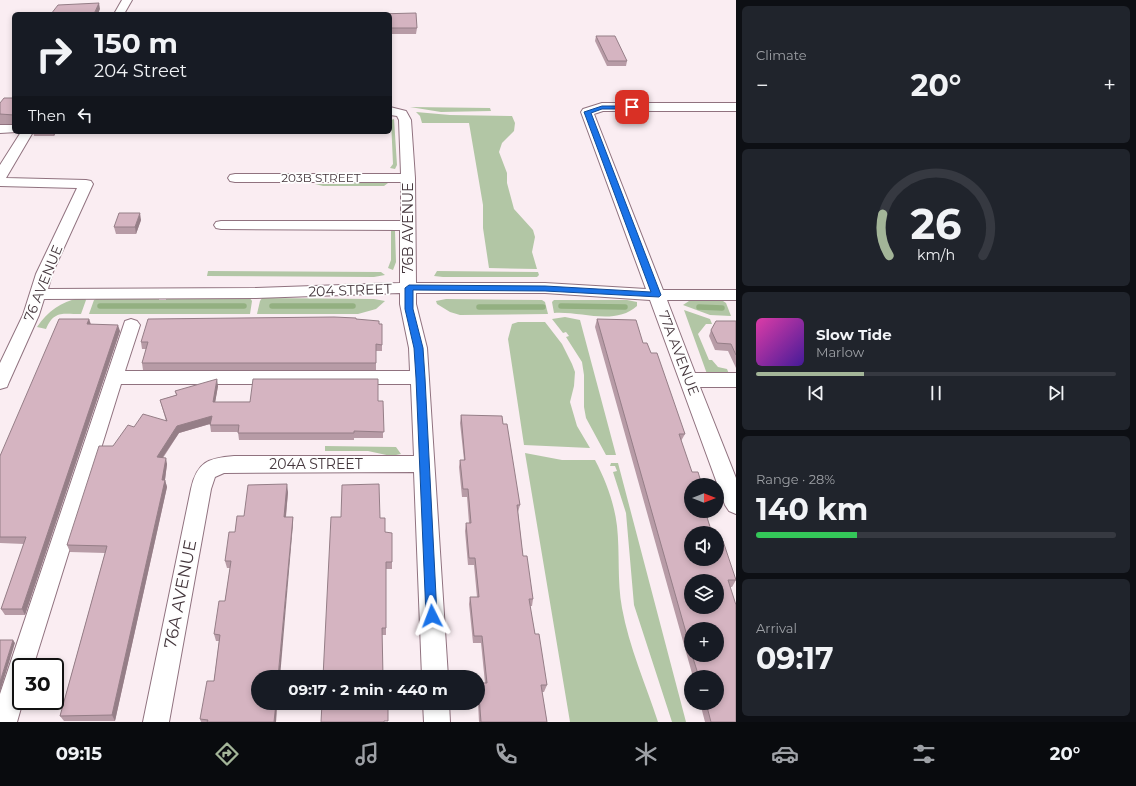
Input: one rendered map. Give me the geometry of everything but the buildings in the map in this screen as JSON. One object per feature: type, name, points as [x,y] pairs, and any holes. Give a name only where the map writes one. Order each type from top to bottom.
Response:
[{"type":"street","points":[[120,12],[127,0]]},
{"type":"street","name":"77A AVENUE","points":[[736,107],[602,107],[587,112],[689,380],[729,465],[736,505]]},
{"type":"street","name":"76B AVENUE","points":[[396,112],[405,120],[408,178],[407,226],[409,309],[418,348],[435,670]]},
{"type":"street","points":[[0,129],[12,129]]},
{"type":"street","points":[[0,176],[26,134]]},
{"type":"street","name":"203B STREET","points":[[235,178],[408,178]]},
{"type":"street","name":"76 AVENUE","points":[[0,182],[86,184],[44,274],[36,294],[31,315],[0,382]]},
{"type":"street","points":[[220,225],[407,226]]},
{"type":"street","name":"204 STREET","points":[[36,294],[256,293],[409,288],[545,288],[656,295],[736,295]]},
{"type":"street","points":[[24,658],[131,325]]},
{"type":"street","points":[[114,377],[420,378]]},
{"type":"street","points":[[689,380],[736,380]]},
{"type":"street","name":"204A STREET","points":[[209,468],[216,465],[234,464],[424,464]]},
{"type":"street","name":"76A AVENUE","points":[[156,722],[199,498],[204,477],[209,468]]},
{"type":"street","points":[[4,722],[12,696]]},
{"type":"street","points":[[436,710],[437,722]]},
{"type":"green space","points":[[410,107],[490,108],[491,111],[441,112]]},
{"type":"green space","points":[[416,112],[450,115],[512,116],[515,123],[514,131],[502,143],[499,152],[507,173],[507,183],[514,209],[533,230],[535,237],[532,252],[537,269],[489,268],[483,228],[483,205],[469,123],[422,123],[420,116]]},
{"type":"green space","points":[[394,119],[397,165],[395,169],[390,168],[393,164],[392,120]]},
{"type":"green space","points":[[363,181],[388,183],[384,186],[323,186],[315,184],[351,184]]},
{"type":"green space","points":[[391,229],[395,231],[396,262],[393,270],[388,268],[391,260]]},
{"type":"green space","points":[[208,271],[381,272],[385,275],[374,277],[207,276]]},
{"type":"green space","points":[[437,271],[538,272],[539,275],[537,277],[434,276]]},
{"type":"green space","points":[[79,298],[85,298],[86,300],[81,314],[60,314],[52,319],[46,329],[37,327],[55,308],[66,302]]},
{"type":"green space","points":[[98,298],[159,298],[159,300],[166,300],[166,298],[250,298],[252,301],[250,314],[89,314],[94,300]]},
{"type":"green space","points":[[262,298],[374,299],[385,301],[376,309],[358,314],[257,314]]},
{"type":"green space","points":[[446,299],[542,300],[545,302],[548,314],[460,315],[450,312],[437,304],[436,301]]},
{"type":"green space","points":[[554,300],[627,300],[637,302],[637,306],[628,312],[608,316],[554,313],[552,302]]},
{"type":"green space","points":[[689,301],[723,301],[726,303],[731,316],[710,315],[683,305]]},
{"type":"green space","points":[[684,310],[710,319],[712,324],[706,324],[698,334],[709,360],[712,360],[718,367],[727,369],[729,374],[707,374]]},
{"type":"green space","points":[[565,317],[580,320],[616,455],[606,455],[586,418],[584,407],[584,375],[582,362],[566,337],[569,336],[566,332],[563,333],[552,319]]},
{"type":"green space","points":[[518,322],[545,322],[562,344],[575,372],[574,386],[570,402],[577,426],[590,448],[524,445],[508,339],[512,324]]},
{"type":"green space","points":[[325,446],[396,447],[401,454],[391,456],[368,451],[325,451]]},
{"type":"green space","points":[[525,453],[562,460],[595,460],[599,468],[609,492],[616,517],[620,588],[625,623],[633,651],[658,722],[570,722]]},
{"type":"green space","points":[[611,463],[618,463],[686,722],[672,722],[634,605],[626,513],[613,472],[617,471],[615,466],[610,466]]},
{"type":"waterway","points":[[100,306],[244,306]]},
{"type":"waterway","points":[[272,306],[353,306]]},
{"type":"waterway","points":[[561,306],[625,307]]},
{"type":"waterway","points":[[479,307],[543,307]]},
{"type":"waterway","points":[[699,307],[722,308]]},
{"type":"route","points":[[432,616],[418,348],[408,304],[409,288],[545,288],[656,295],[587,112],[602,107],[632,107]]}]
